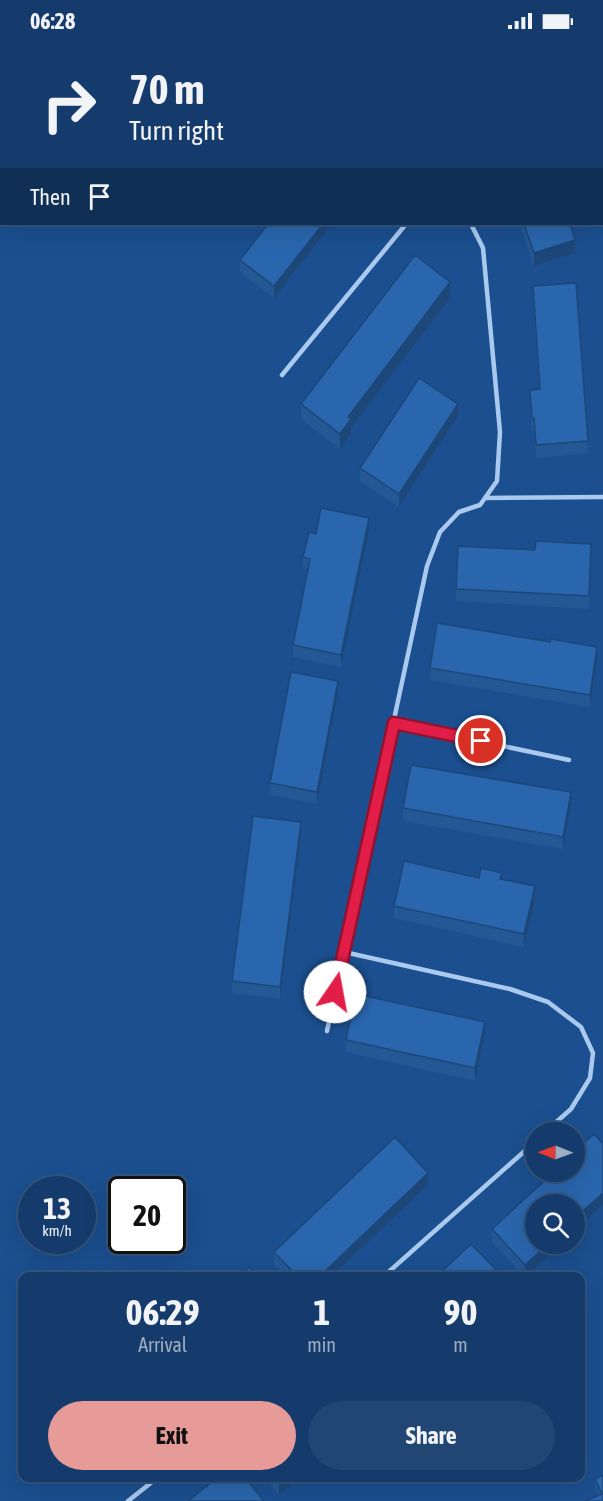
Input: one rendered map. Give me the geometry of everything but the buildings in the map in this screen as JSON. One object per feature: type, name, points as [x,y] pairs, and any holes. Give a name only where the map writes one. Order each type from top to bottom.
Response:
[{"type":"lane","points":[[282,375],[405,225]]},
{"type":"lane","points":[[327,1031],[427,566],[440,532],[459,512],[480,505],[497,481],[500,432],[483,248],[472,225]]},
{"type":"lane","points":[[485,498],[603,496]]},
{"type":"lane","points":[[394,723],[569,760]]},
{"type":"lane","points":[[344,952],[510,989],[548,1002],[581,1028],[593,1053],[590,1078],[572,1109],[557,1122]]},
{"type":"lane","points":[[389,1272],[525,1151]]},
{"type":"lane","points":[[128,1501],[152,1482]]},
{"type":"route","points":[[335,992],[394,723],[481,741]]}]
